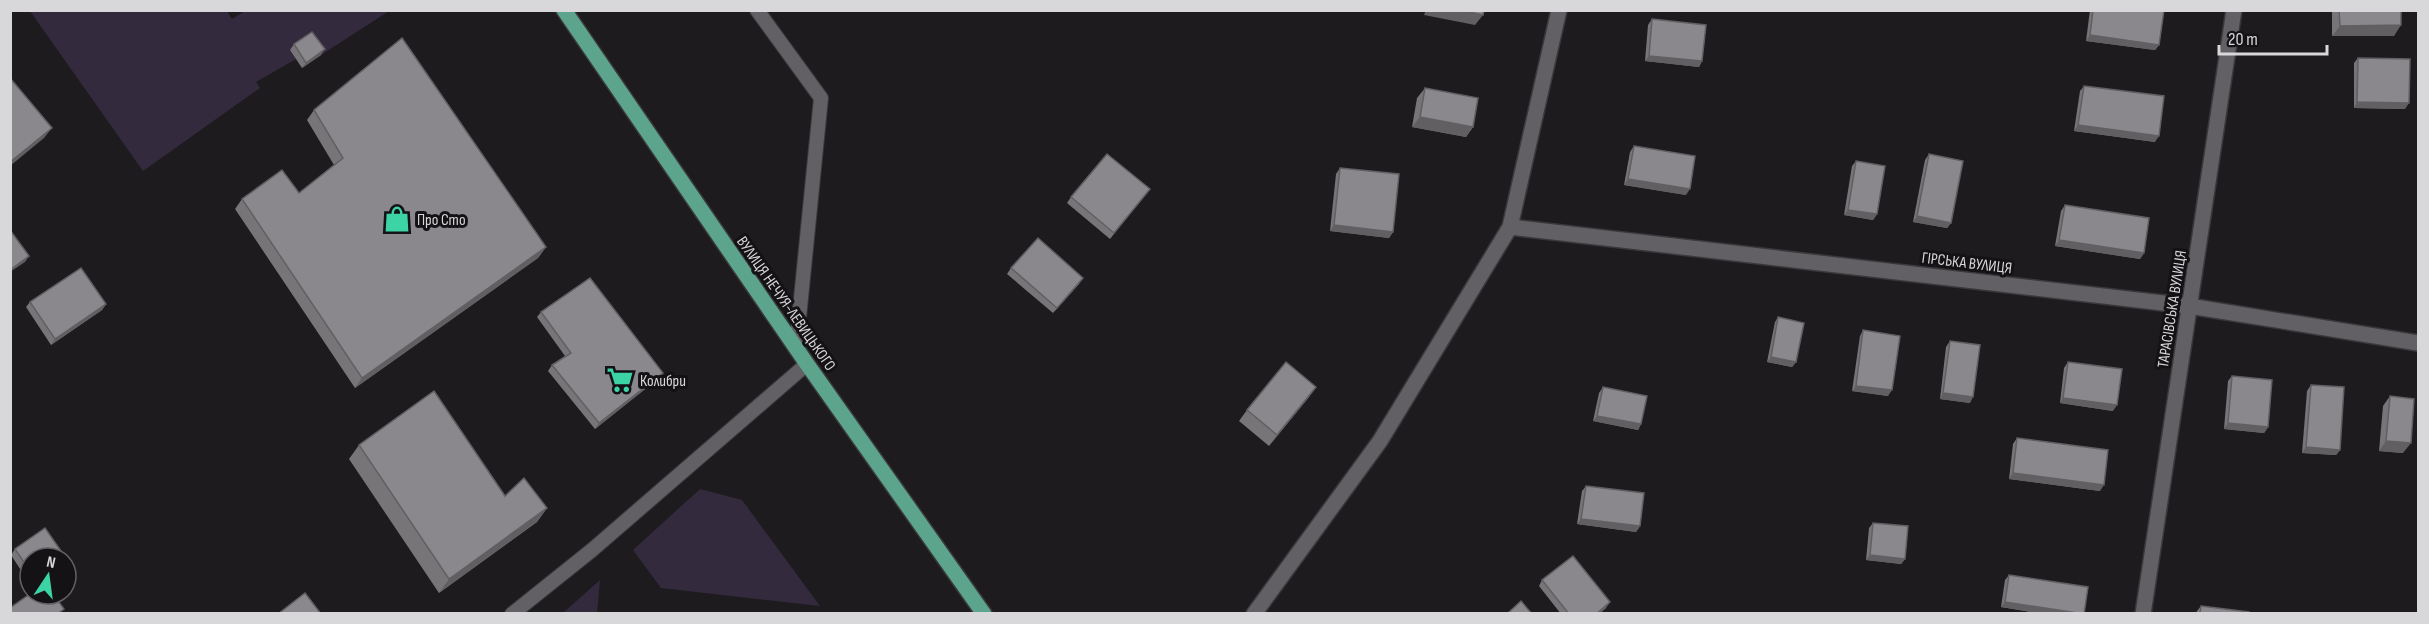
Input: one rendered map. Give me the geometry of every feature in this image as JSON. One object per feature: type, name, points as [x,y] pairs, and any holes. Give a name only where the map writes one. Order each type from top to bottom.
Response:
[{"type":"main road","name":"ВУЛИЦЯ НЕЧУЯ-ЛЕВИЦЬКОГО","points":[[564,10],[807,364],[984,614]]},
{"type":"street","points":[[1254,614],[1380,441],[1510,227],[1558,10]]},
{"type":"street","name":"ТАРАСІВСЬКА ВУЛИЦЯ","points":[[2143,614],[2234,10]]},
{"type":"street","name":"ГІРСЬКА ВУЛИЦЯ","points":[[1510,227],[2189,306],[2418,343]]},
{"type":"lane","points":[[757,10],[821,98],[796,348]]},
{"type":"lane","points":[[512,614],[592,550],[807,364]]},
{"type":"shaded area","points":[[226,10],[232,19],[245,11],[389,11],[321,55],[290,50],[296,59],[256,82],[260,88],[143,171],[30,11]]},
{"type":"shaded area","points":[[700,489],[742,500],[820,606],[661,588],[633,550]]},
{"type":"shaded area","points":[[600,580],[597,613],[563,613]]},
{"type":"building","points":[[1461,10],[1484,10],[1483,15]]},
{"type":"building","points":[[2093,10],[2164,10],[2159,45],[2090,35]]},
{"type":"building","points":[[2339,10],[2401,10],[2401,25],[2340,26]]},
{"type":"building","points":[[1652,19],[1706,25],[1702,61],[1649,56]]},
{"type":"building","points":[[312,32],[325,49],[306,63],[294,44]]},
{"type":"building","points":[[402,38],[546,247],[362,378],[242,199],[282,170],[299,193],[343,158],[314,110]]},
{"type":"building","points":[[2358,58],[2410,59],[2409,103],[2357,102]]},
{"type":"building","points":[[10,78],[52,128],[10,162]]},
{"type":"building","points":[[2084,86],[2164,96],[2159,136],[2078,125]]},
{"type":"building","points":[[1425,88],[1478,98],[1473,127],[1420,117]]},
{"type":"building","points":[[1634,146],[1695,156],[1690,189],[1628,179]]},
{"type":"building","points":[[1107,154],[1150,189],[1114,233],[1071,197]]},
{"type":"building","points":[[1929,154],[1963,161],[1951,223],[1917,216]]},
{"type":"building","points":[[1856,161],[1885,166],[1877,214],[1848,210]]},
{"type":"building","points":[[1340,168],[1399,174],[1393,232],[1334,225]]},
{"type":"building","points":[[2065,205],[2149,218],[2144,253],[2059,240]]},
{"type":"building","points":[[10,230],[29,256],[10,270]]},
{"type":"building","points":[[1038,238],[1083,278],[1057,308],[1011,268]]},
{"type":"building","points":[[81,268],[106,304],[55,339],[30,302]]},
{"type":"building","points":[[590,278],[663,373],[599,423],[552,365],[571,353],[541,312]]},
{"type":"building","points":[[1778,317],[1804,323],[1796,362],[1771,357]]},
{"type":"building","points":[[1863,330],[1900,336],[1892,390],[1856,386]]},
{"type":"building","points":[[1950,341],[1980,345],[1973,397],[1943,393]]},
{"type":"building","points":[[1286,362],[1316,387],[1277,435],[1247,410]]},
{"type":"building","points":[[2068,362],[2122,369],[2117,405],[2063,398]]},
{"type":"building","points":[[2232,376],[2272,380],[2268,427],[2228,423]]},
{"type":"building","points":[[2311,385],[2344,387],[2340,450],[2306,447]]},
{"type":"building","points":[[1603,387],[1647,396],[1641,424],[1597,416]]},
{"type":"building","points":[[434,391],[505,496],[524,478],[547,508],[449,579],[359,445]]},
{"type":"building","points":[[2390,396],[2414,399],[2411,443],[2386,441]]},
{"type":"building","points":[[2017,438],[2108,450],[2104,485],[2013,473]]},
{"type":"building","points":[[1586,486],[1644,493],[1640,526],[1581,519]]},
{"type":"building","points":[[1873,523],[1908,526],[1905,559],[1870,555]]},
{"type":"building","points":[[45,528],[58,546],[19,546]]},
{"type":"building","points":[[1573,556],[1610,602],[1596,614],[1569,614],[1542,580]]},
{"type":"building","points":[[2009,575],[2088,587],[2084,614],[2005,602]]},
{"type":"building","points":[[305,593],[321,614],[278,614]]},
{"type":"building","points":[[1521,601],[1532,614],[1507,614]]},
{"type":"building","points":[[18,602],[18,606],[62,606],[64,609],[57,614],[10,614],[10,608]]},
{"type":"building","points":[[2201,606],[2249,612],[2249,614],[2200,614]]},
{"type":"place","name":"Про Сто","points":[[397,219]]},
{"type":"place","name":"Колибри","points":[[620,380]]}]
